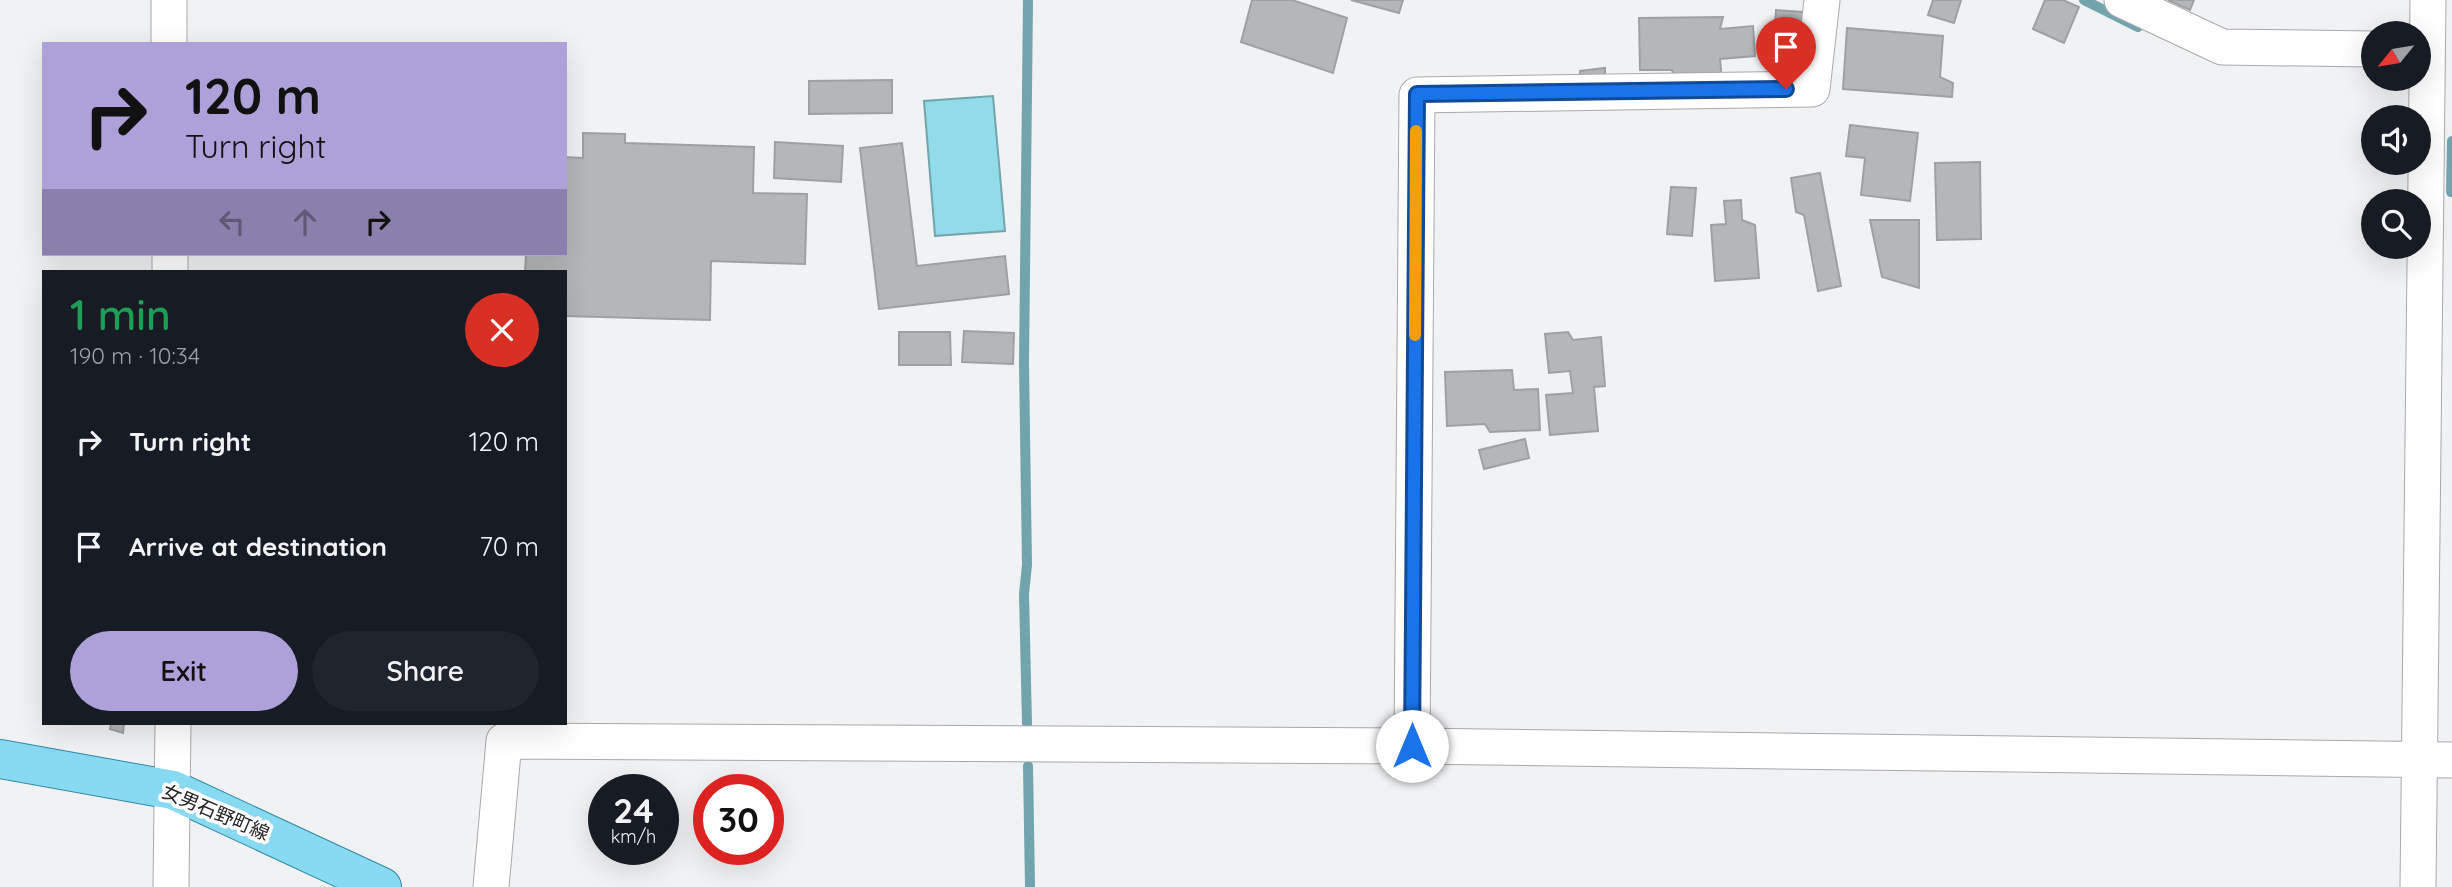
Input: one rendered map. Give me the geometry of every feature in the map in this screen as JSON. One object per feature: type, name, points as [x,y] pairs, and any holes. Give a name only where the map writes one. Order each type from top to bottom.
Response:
[{"type":"main road","name":"女男石野町線","points":[[0,759],[173,790],[382,887]]},
{"type":"street","points":[[169,0],[169,42]]},
{"type":"street","points":[[1412,746],[1417,94],[1812,89],[1822,0]]},
{"type":"street","points":[[2122,0],[2222,47],[2361,49]]},
{"type":"street","points":[[2425,21],[2428,0]]},
{"type":"street","points":[[2418,887],[2435,760],[2423,91]]},
{"type":"street","points":[[171,887],[173,725]]},
{"type":"street","points":[[491,887],[504,741],[1412,746],[2435,760]]},
{"type":"water","points":[[993,96],[1005,231],[935,236],[924,101]]},
{"type":"building","points":[[1252,0],[1292,0],[1347,18],[1333,73],[1241,42]]},
{"type":"building","points":[[1351,0],[1403,0],[1399,13]]},
{"type":"building","points":[[1933,0],[1961,0],[1954,23],[1928,15]]},
{"type":"building","points":[[2045,0],[2063,0],[2079,7],[2064,43],[2033,29]]},
{"type":"building","points":[[2168,0],[2194,0],[2190,10]]},
{"type":"building","points":[[1776,10],[1803,12],[1800,71],[1773,69]]},
{"type":"building","points":[[1723,17],[1720,29],[1753,26],[1755,56],[1720,59],[1722,80],[1676,83],[1672,70],[1640,70],[1639,18]]},
{"type":"building","points":[[1847,28],[1943,36],[1940,77],[1953,83],[1952,97],[1843,89]]},
{"type":"building","points":[[1605,68],[1605,90],[1579,95],[1580,71]]},
{"type":"building","points":[[892,80],[892,113],[809,114],[809,81]]},
{"type":"building","points":[[1850,125],[1918,133],[1910,201],[1861,195],[1865,158],[1846,156]]},
{"type":"building","points":[[583,133],[625,134],[625,143],[754,147],[753,193],[807,194],[805,264],[711,261],[710,320],[567,316],[567,270],[525,270],[526,256],[567,256],[567,157],[583,158]]},
{"type":"building","points":[[775,142],[843,146],[841,182],[774,178]]},
{"type":"building","points":[[902,143],[917,266],[1005,256],[1009,294],[879,309],[860,148]]},
{"type":"building","points":[[1980,162],[1981,239],[1937,240],[1935,163]]},
{"type":"building","points":[[1820,173],[1841,286],[1818,291],[1804,215],[1796,212],[1791,178]]},
{"type":"building","points":[[1671,187],[1696,188],[1692,236],[1667,234]]},
{"type":"building","points":[[1741,200],[1742,220],[1755,225],[1759,278],[1715,281],[1711,225],[1726,224],[1724,201]]},
{"type":"building","points":[[1870,220],[1919,220],[1919,288],[1882,277]]},
{"type":"building","points":[[964,331],[1014,333],[1013,364],[962,362]]},
{"type":"building","points":[[899,332],[950,332],[951,365],[899,365]]},
{"type":"building","points":[[1568,332],[1573,340],[1601,337],[1605,386],[1594,387],[1598,431],[1550,435],[1546,395],[1573,393],[1570,371],[1549,373],[1545,334]]},
{"type":"building","points":[[1512,370],[1514,390],[1538,389],[1540,430],[1490,432],[1485,424],[1447,426],[1445,372]]},
{"type":"building","points":[[1525,439],[1529,458],[1484,469],[1479,450]]},
{"type":"building","points":[[111,725],[124,725],[123,733],[110,729]]},
{"type":"waterway","points":[[1027,724],[1024,364],[1028,0]]},
{"type":"waterway","points":[[2084,0],[2138,27]]},
{"type":"waterway","points":[[2451,192],[2452,141]]},
{"type":"waterway","points":[[1028,766],[1030,887]]},
{"type":"slow traffic","points":[[1415,335],[1416,131]]},
{"type":"route","points":[[1412,746],[1417,94],[1786,89]]}]
